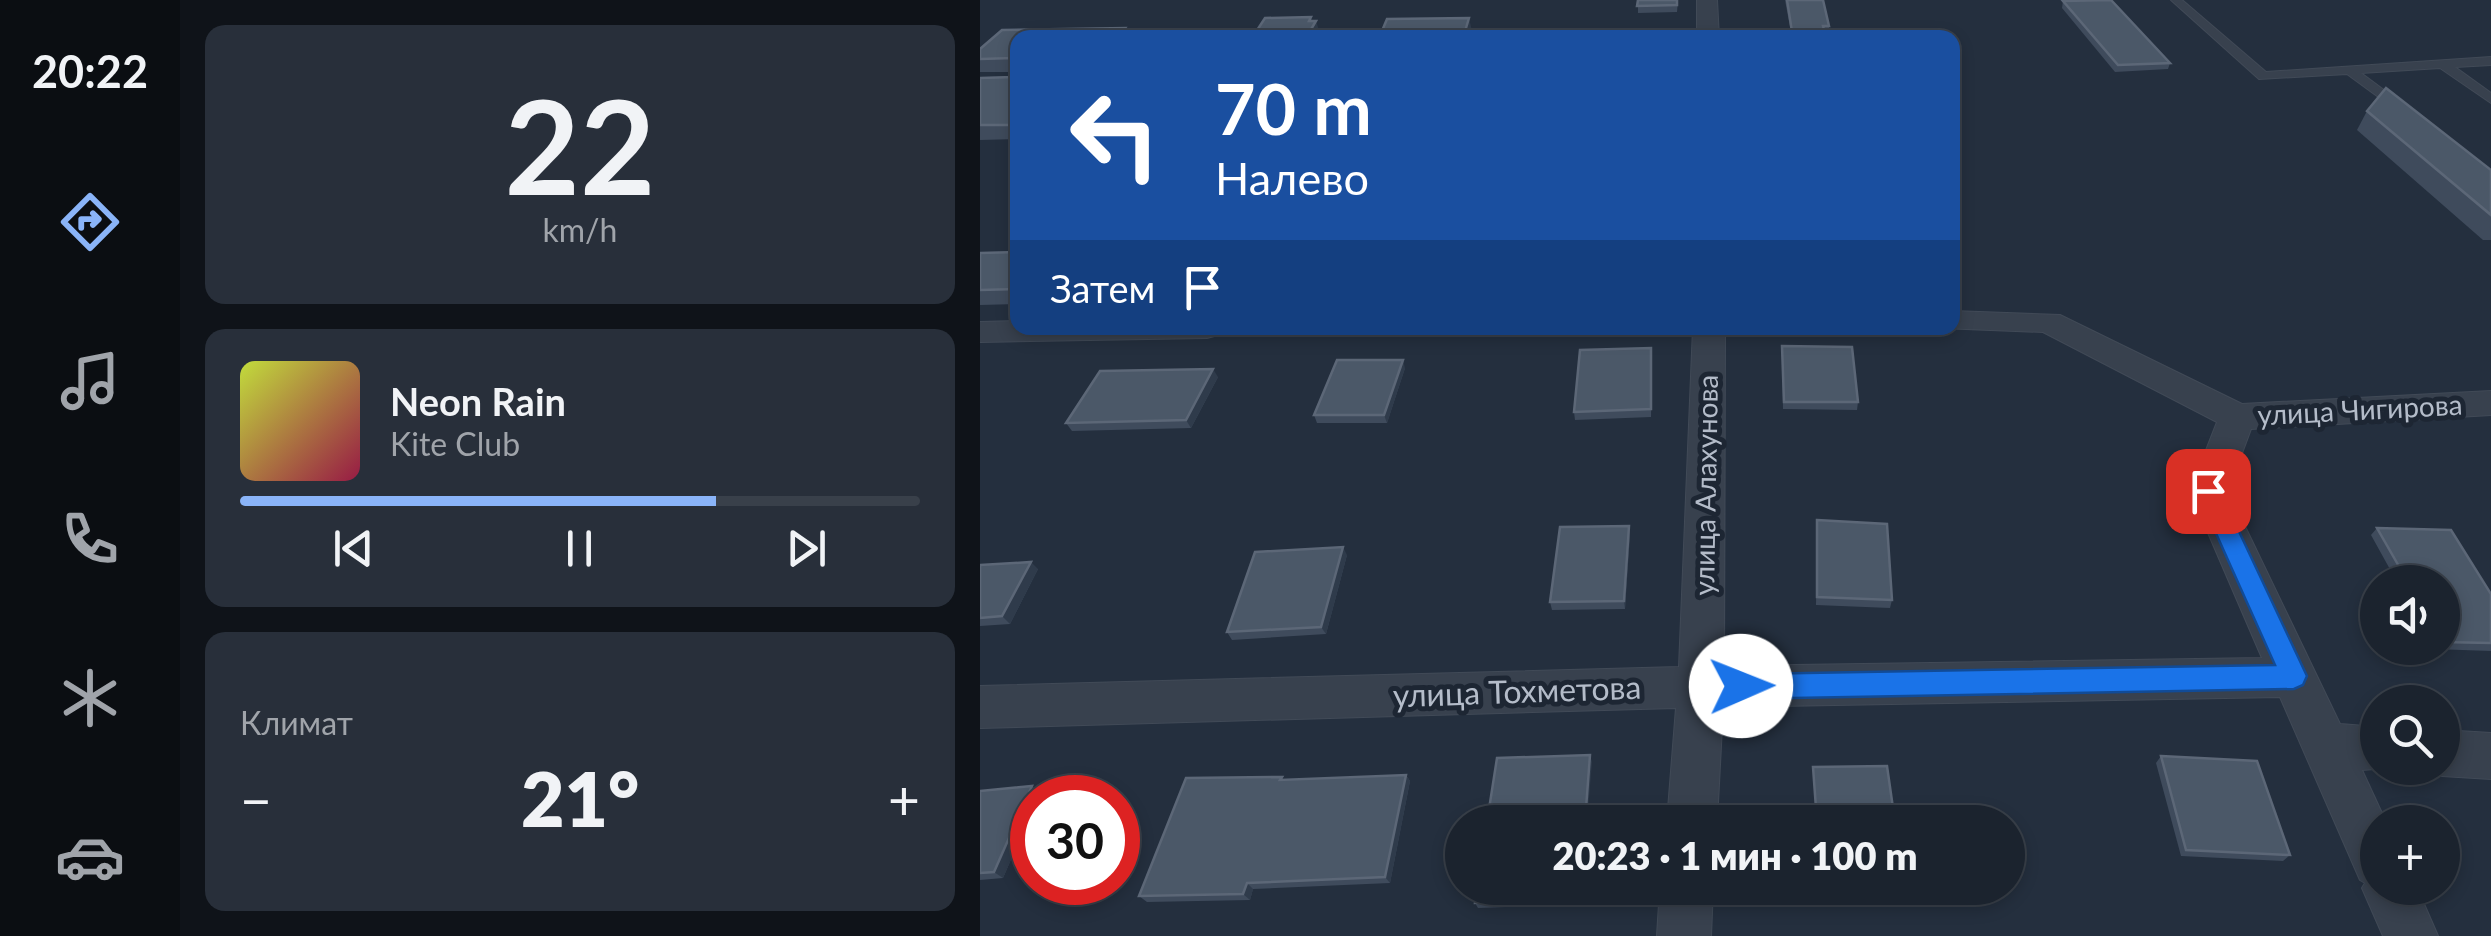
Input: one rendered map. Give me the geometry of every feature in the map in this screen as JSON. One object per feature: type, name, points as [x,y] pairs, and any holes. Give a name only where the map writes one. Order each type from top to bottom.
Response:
[{"type":"street","points":[[1707,0],[1708,30]]},
{"type":"street","name":"улица Чигирова","points":[[1960,321],[2049,322],[2237,417],[2491,403]]},
{"type":"street","points":[[980,332],[1010,331]]},
{"type":"street","name":"улица Алахунова","points":[[1693,805],[1701,687],[1710,335]]},
{"type":"street","points":[[2237,417],[2208,491],[2360,823]]},
{"type":"street","name":"улица Тохметова","points":[[980,707],[2294,676]]},
{"type":"street","points":[[2325,746],[2360,749]]},
{"type":"street","points":[[2460,754],[2491,756]]},
{"type":"street","points":[[1684,936],[1686,905]]},
{"type":"street","points":[[2397,905],[2411,936]]},
{"type":"lane","points":[[2176,0],[2260,75],[2491,62]]},
{"type":"lane","points":[[2444,65],[2491,99]]},
{"type":"lane","points":[[2352,72],[2414,120]]},
{"type":"building","points":[[1638,0],[1677,0],[1677,5],[1637,6]]},
{"type":"building","points":[[1787,0],[1823,0],[1829,26],[1823,26],[1824,30],[1792,30]]},
{"type":"building","points":[[2111,0],[2170,63],[2118,65],[2063,1]]},
{"type":"building","points":[[1311,17],[1309,21],[1316,21],[1311,30],[1257,30],[1265,18]]},
{"type":"building","points":[[1469,18],[1465,30],[1382,30],[1387,19]]},
{"type":"building","points":[[1125,28],[1010,30],[1010,58],[980,59],[980,49],[1002,30]]},
{"type":"building","points":[[1010,77],[1010,125],[980,125],[980,78]]},
{"type":"building","points":[[2386,88],[2491,170],[2491,215],[2367,111]]},
{"type":"building","points":[[1010,252],[1010,289],[980,290],[980,253]]},
{"type":"building","points":[[1782,346],[1852,347],[1858,402],[1784,402]]},
{"type":"building","points":[[1651,348],[1651,409],[1574,412],[1580,350]]},
{"type":"building","points":[[1337,360],[1403,360],[1384,415],[1314,415]]},
{"type":"building","points":[[1213,369],[1186,420],[1066,423],[1100,371]]},
{"type":"building","points":[[1817,520],[1887,524],[1892,600],[1817,597]]},
{"type":"building","points":[[1629,526],[1624,601],[1550,602],[1560,527]]},
{"type":"building","points":[[2377,528],[2451,530],[2491,594],[2491,643],[2460,642],[2460,565],[2398,565]]},
{"type":"building","points":[[1343,547],[1321,627],[1227,632],[1255,552]]},
{"type":"building","points":[[1031,562],[1002,616],[980,618],[980,565]]},
{"type":"building","points":[[1590,755],[1586,805],[1490,805],[1497,758]]},
{"type":"building","points":[[2161,756],[2257,761],[2290,855],[2186,850]]},
{"type":"building","points":[[1887,766],[1893,805],[1816,805],[1813,767]]},
{"type":"building","points":[[1406,775],[1385,877],[1247,883],[1243,894],[1140,896],[1186,778],[1282,777],[1280,780]]},
{"type":"building","points":[[1010,788],[1010,836],[994,872],[980,873],[980,791]]},
{"type":"route","points":[[1741,686],[2294,676],[2208,491]]}]
